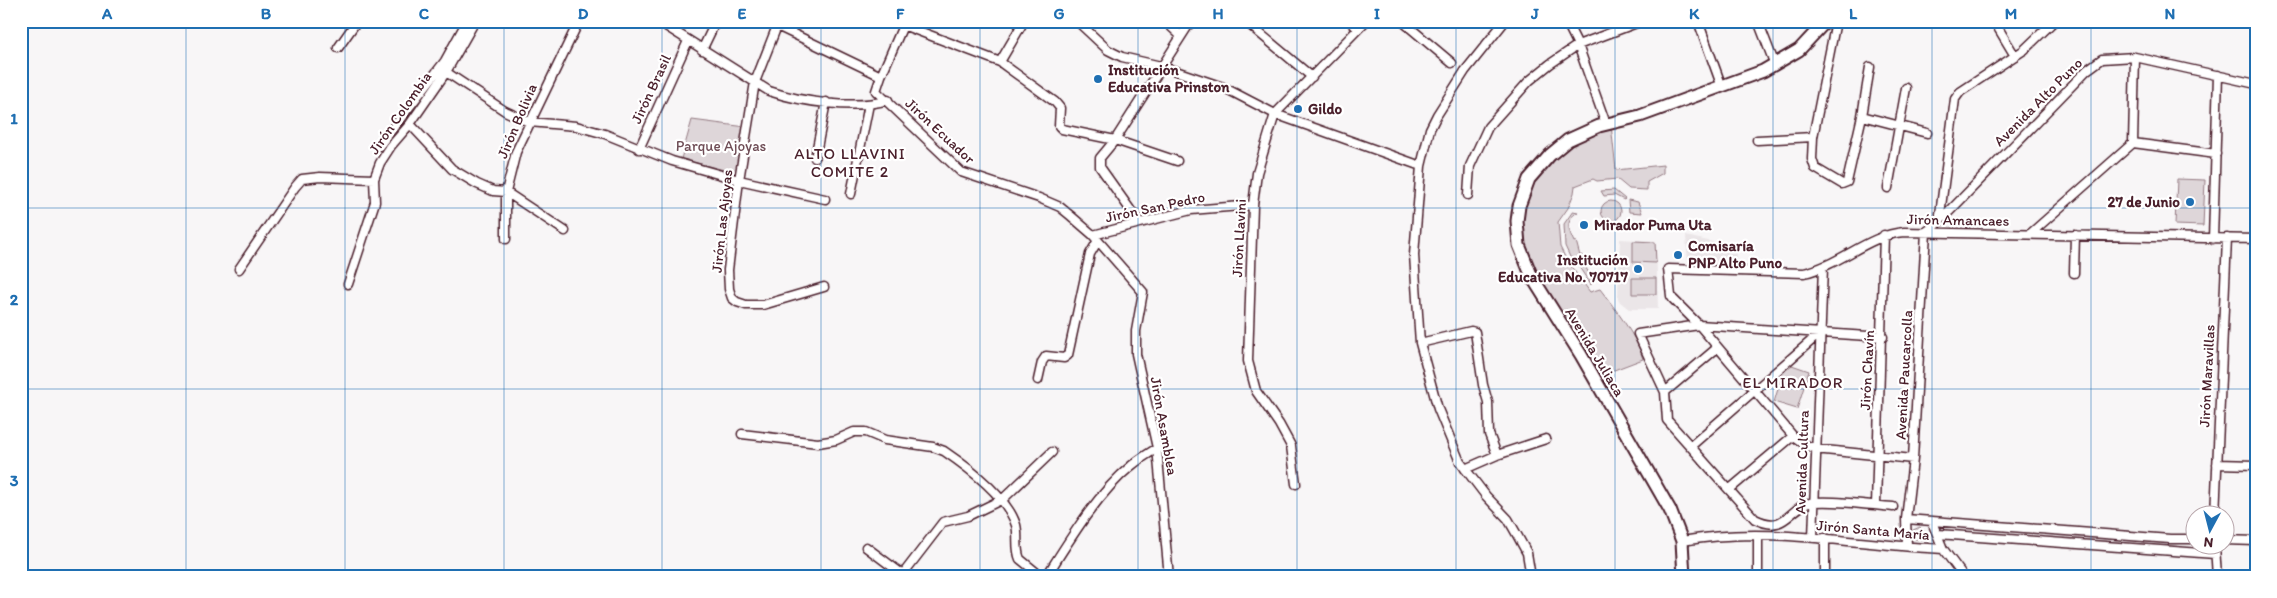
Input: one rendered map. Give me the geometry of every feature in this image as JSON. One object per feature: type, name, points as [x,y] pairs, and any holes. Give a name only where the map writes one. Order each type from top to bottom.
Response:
[{"type":"highway","name":"Avenida Juliaca","points":[[1684,577],[1682,541],[1670,510],[1581,355],[1532,277],[1519,245],[1517,221],[1519,206],[1529,179],[1550,155],[1568,140],[1606,124],[1640,116],[1722,87],[1775,65],[1799,50],[1826,21]]},
{"type":"street","points":[[338,48],[356,21]]},
{"type":"street","name":"Jirón Colombia","points":[[379,146],[445,61],[466,21]]},
{"type":"street","name":"Jirón Colombia","points":[[348,284],[375,202],[374,179],[380,163],[446,72],[475,21]]},
{"type":"street","name":"Jirón Bolivia","points":[[506,239],[506,192],[516,152],[579,21]]},
{"type":"street","name":"Jirón Ecuador","points":[[658,21],[769,91],[785,97],[826,102],[869,104],[888,100],[961,172],[1039,198],[1060,208],[1095,238],[1137,282]]},
{"type":"street","points":[[702,50],[716,21]]},
{"type":"street","points":[[1000,62],[1024,21]]},
{"type":"street","points":[[1078,21],[1108,50],[1122,57],[1161,66],[1223,87],[1276,114],[1421,166]]},
{"type":"street","points":[[1165,21],[1181,36]]},
{"type":"street","points":[[1139,222],[1100,167],[1100,158],[1115,140],[1191,21]]},
{"type":"street","points":[[1245,21],[1312,77]]},
{"type":"street","points":[[1350,21],[1358,29]]},
{"type":"street","name":"Jirón Llavini","points":[[1296,484],[1291,446],[1279,424],[1256,391],[1248,361],[1253,205],[1257,173],[1276,114],[1366,21]]},
{"type":"street","points":[[1402,21],[1452,63]]},
{"type":"street","points":[[1505,21],[1471,64],[1437,115],[1425,144],[1414,237],[1420,343],[1438,409],[1465,470],[1508,519],[1516,533],[1527,553],[1531,577]]},
{"type":"street","points":[[1566,21],[1578,45],[1606,124]]},
{"type":"street","points":[[1468,195],[1470,166],[1488,127],[1529,81],[1578,45],[1642,21]]},
{"type":"street","points":[[1698,21],[1722,87]]},
{"type":"street","points":[[1758,21],[1775,65]]},
{"type":"street","points":[[1836,21],[1813,136],[1812,159],[1814,168],[1842,184],[1846,184],[1862,116],[1870,67]]},
{"type":"street","points":[[1994,21],[2015,56]]},
{"type":"street","points":[[1939,222],[1955,99],[1960,92],[2015,56],[2054,21]]},
{"type":"street","points":[[888,100],[876,91],[904,23],[1000,62],[1055,102],[1060,108],[1059,126],[1062,129],[1115,140],[1177,161]]},
{"type":"street","points":[[776,24],[881,76]]},
{"type":"street","name":"Jirón Las Ajoyas","points":[[776,24],[754,82],[728,270],[729,290],[732,298],[746,305],[770,305],[824,287]]},
{"type":"street","name":"Jirón Brasil","points":[[639,149],[688,41]]},
{"type":"street","points":[[2030,234],[2133,143],[2135,57]]},
{"type":"street","name":"Avenida Alto Puno","points":[[1926,232],[1939,222],[2087,70],[2102,59],[2135,57],[2256,84]]},
{"type":"street","points":[[446,72],[505,111],[529,122],[576,126],[605,134],[639,149],[739,180],[825,199]]},
{"type":"street","points":[[2213,239],[2218,75]]},
{"type":"street","points":[[1888,188],[1901,126],[1906,88]]},
{"type":"street","points":[[815,158],[826,102]]},
{"type":"street","points":[[852,194],[869,104]]},
{"type":"street","points":[[1862,116],[1927,133]]},
{"type":"street","points":[[410,124],[452,169],[493,191],[506,192],[565,231]]},
{"type":"street","points":[[1758,140],[1813,136]]},
{"type":"street","points":[[2133,143],[2216,154]]},
{"type":"street","points":[[239,269],[295,187],[302,180],[320,177],[374,179]]},
{"type":"street","name":"Jirón San Pedro","points":[[1095,238],[1139,222],[1191,210],[1253,205]]},
{"type":"street","name":"Jirón Amancaes","points":[[1699,325],[1671,296],[1668,269],[1799,273],[1823,267],[1884,235],[1904,232],[2256,239]]},
{"type":"street","name":"Avenida Paucarcolla","points":[[1907,546],[1906,519],[1913,459],[1926,232]]},
{"type":"street","name":"Jirón Chavín","points":[[1876,506],[1876,455],[1883,336],[1884,235]]},
{"type":"street","points":[[2074,273],[2075,235]]},
{"type":"street","points":[[1038,380],[1042,362],[1046,356],[1064,358],[1068,355],[1095,238]]},
{"type":"street","name":"Jirón Maravillas","points":[[2215,506],[2227,238]]},
{"type":"street","name":"Avenida Cultura","points":[[1813,538],[1823,267]]},
{"type":"street","name":"Jirón Asamblea","points":[[1137,282],[1144,294],[1136,331],[1136,354],[1157,448],[1169,577]]},
{"type":"street","points":[[1699,325],[1793,436],[1815,449],[1913,459]]},
{"type":"street","points":[[1883,336],[1821,334],[1699,325],[1638,334],[1666,392],[1667,420],[1692,445],[1755,519],[1766,524],[1778,524],[1814,502],[1893,507]]},
{"type":"street","points":[[1420,343],[1471,331],[1475,332],[1484,393],[1488,402],[1489,434],[1498,455]]},
{"type":"street","points":[[1692,445],[1753,390],[1821,334]]},
{"type":"street","points":[[1666,392],[1717,348]]},
{"type":"street","points":[[742,434],[818,443],[836,440],[854,432],[866,432],[884,440],[933,447],[954,458],[1003,499],[1011,511],[1015,523],[1020,559],[1042,577]]},
{"type":"street","points":[[1730,489],[1793,436]]},
{"type":"street","points":[[1465,470],[1498,455],[1546,439]]},
{"type":"street","points":[[1046,577],[1073,534],[1106,493],[1131,466],[1157,448]]},
{"type":"street","points":[[866,548],[904,575],[943,522],[968,516],[1003,499],[1052,452]]},
{"type":"street","points":[[2216,464],[2256,465]]},
{"type":"street","points":[[1906,519],[2184,539]]},
{"type":"street","points":[[1932,522],[1943,549],[1964,577]]},
{"type":"street","points":[[1938,534],[2184,548]]},
{"type":"street","name":"Jirón Santa María","points":[[1682,541],[1711,536],[1825,538],[1943,549]]},
{"type":"street","points":[[1758,536],[1758,577]]},
{"type":"street","points":[[1825,538],[1825,577]]},
{"type":"street","points":[[2234,540],[2256,541]]},
{"type":"street","points":[[2215,556],[2217,577]]},
{"type":"shaded area","points":[[1686,236],[1735,247],[1737,267],[1688,266]]},
{"type":"shaded area","name":"Institución Educativa No. 70717","points":[[1620,239],[1656,241],[1658,309],[1629,309],[1620,302],[1618,298]]},
{"type":"green space","name":"Parque Ajoyas","points":[[692,120],[746,127],[740,174],[681,159]]},
{"type":"green space","points":[[1611,125],[1616,170],[1663,165],[1663,173],[1647,182],[1647,190],[1629,189],[1617,179],[1597,181],[1593,179],[1575,186],[1568,208],[1558,222],[1560,247],[1567,261],[1590,292],[1600,289],[1631,332],[1643,359],[1593,378],[1568,336],[1524,250],[1523,213],[1528,193],[1536,177],[1567,144]]},
{"type":"green space","name":"27 de Junio","points":[[2177,179],[2205,180],[2203,226],[2175,225]]},
{"type":"green space","points":[[1614,190],[1625,199],[1614,195],[1604,196],[1601,191]]},
{"type":"green space","points":[[1628,200],[1638,202],[1642,213],[1629,212]]},
{"type":"green space","points":[[1611,201],[1618,204],[1621,211],[1618,218],[1611,221],[1604,218],[1601,211],[1604,204]]},
{"type":"green space","points":[[1573,211],[1578,212],[1569,222],[1569,230],[1574,242],[1576,241],[1580,256],[1582,255],[1582,261],[1590,275],[1591,285],[1570,257],[1565,246],[1564,224]]},
{"type":"green space","points":[[1633,241],[1655,242],[1656,263],[1633,262]]},
{"type":"green space","points":[[1632,278],[1656,278],[1656,294],[1632,294]]},
{"type":"green space","points":[[1786,363],[1809,371],[1797,409],[1774,402]]},
{"type":"green space","points":[[1920,527],[1930,537],[1929,540],[1913,539],[1913,530]]},
{"type":"place","name":"Institución Educativa Prinston","points":[[1098,79]]},
{"type":"place","name":"Gildo","points":[[1298,109]]},
{"type":"place","name":"27 de Junio","points":[[2190,202]]},
{"type":"place","name":"Mirador Puma Uta","points":[[1584,225]]},
{"type":"place","name":"Comisaría PNP Alto Puno","points":[[1678,255]]},
{"type":"place","name":"Institución Educativa No. 70717","points":[[1638,269]]},
{"type":"district","name":"ALTO LLAVINI COMITE 2","points":[[850,162]]},
{"type":"district","name":"EL MIRADOR","points":[[1793,382]]}]
